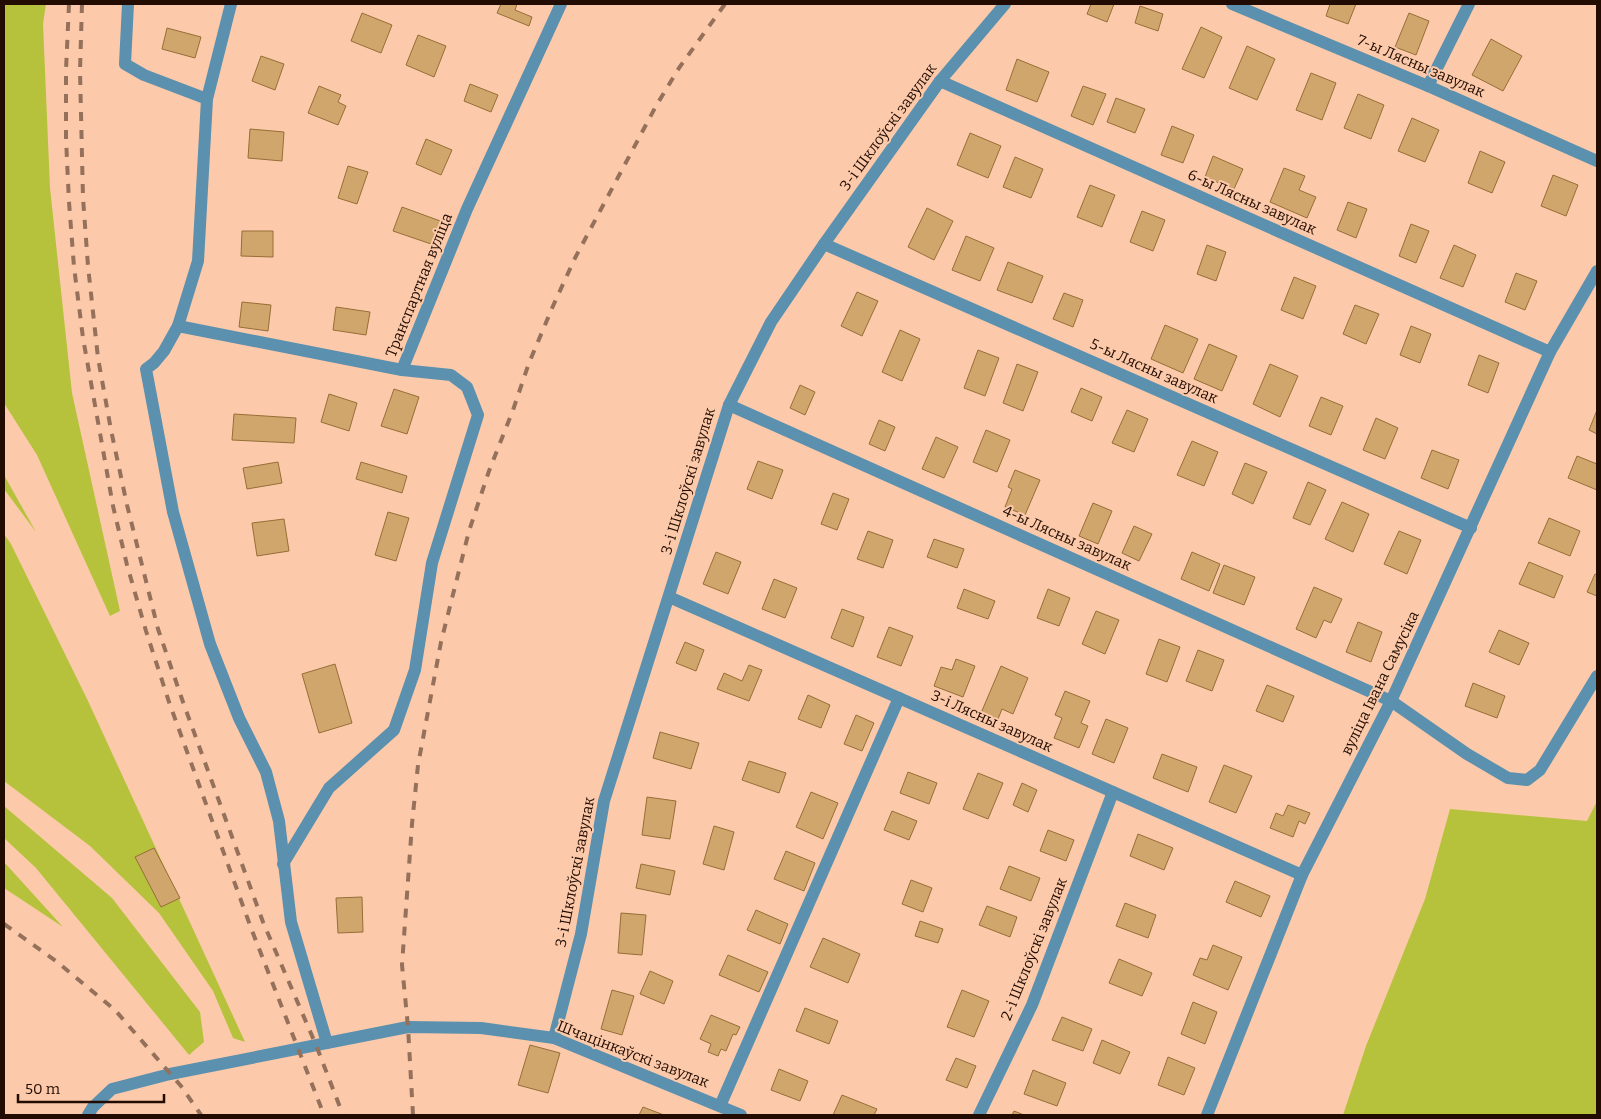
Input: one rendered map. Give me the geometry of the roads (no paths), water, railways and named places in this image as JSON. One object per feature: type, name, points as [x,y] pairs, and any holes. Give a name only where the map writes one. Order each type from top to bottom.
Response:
[{"type":"street","points":[[128,4],[125,64],[144,75],[206,99]]},
{"type":"street","points":[[231,4],[206,99],[198,261],[178,326],[164,352],[146,369],[173,512],[210,644],[239,718],[266,772],[279,821],[290,922],[328,1043]]},
{"type":"street","name":"Транспартная вуліца","points":[[178,326],[402,370],[467,209],[561,4]]},
{"type":"street","name":"3-і Шклоўскі завулак","points":[[554,1038],[581,934],[604,801],[729,405],[771,322],[824,244],[940,81],[1004,4]]},
{"type":"street","name":"7-ы Лясны завулак","points":[[1232,4],[1428,86],[1597,161]]},
{"type":"street","points":[[1428,86],[1470,4]]},
{"type":"street","name":"6-ы Лясны завулак","points":[[940,81],[1550,352]]},
{"type":"street","name":"5-ы Лясны завулак","points":[[824,244],[1471,528]]},
{"type":"street","name":"вуліца Івана Самусіка","points":[[1207,1115],[1302,875],[1391,701],[1550,352],[1597,271]]},
{"type":"street","points":[[283,864],[329,788],[394,730],[415,670],[432,563],[478,415],[467,387],[451,375],[402,370]]},
{"type":"street","name":"4-ы Лясны завулак","points":[[729,405],[1391,701],[1467,754],[1508,778],[1527,780],[1540,770],[1597,676]]},
{"type":"street","name":"3-і Лясны завулак","points":[[669,597],[1302,875]]},
{"type":"street","points":[[720,1106],[899,698]]},
{"type":"street","name":"2-і Шклоўскі завулак","points":[[980,1115],[1032,1005],[1113,792]]},
{"type":"street","name":"Шчацінкаўскі завулак","points":[[90,1111],[112,1089],[170,1074],[408,1027],[481,1028],[554,1038],[741,1115]]},
{"type":"railway","points":[[69,4],[66,70],[66,139],[74,267],[83,338],[113,506],[127,565],[169,702],[251,928],[324,1115]]},
{"type":"railway","points":[[82,4],[80,71],[83,198],[88,266],[98,358],[127,505],[158,629],[183,702],[263,922],[316,1045],[343,1115]]},
{"type":"railway","points":[[413,1115],[402,965],[412,824],[418,765],[441,642],[469,531],[529,363],[575,258],[656,106],[679,68],[725,4]]},
{"type":"railway","points":[[4,924],[56,961],[115,1010],[181,1086],[201,1115]]}]
